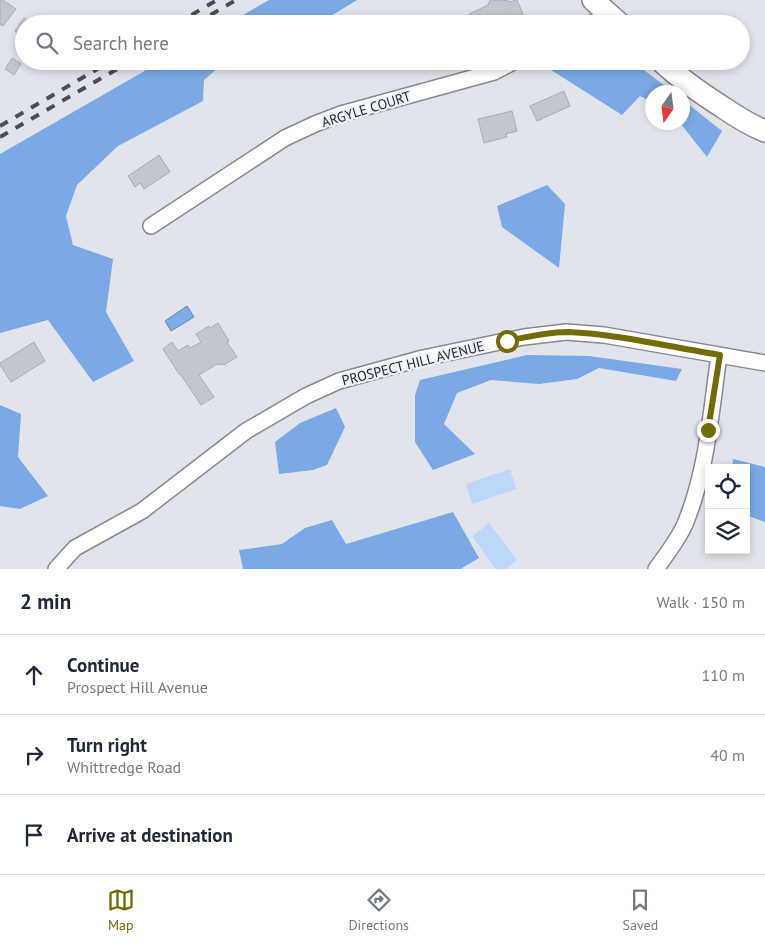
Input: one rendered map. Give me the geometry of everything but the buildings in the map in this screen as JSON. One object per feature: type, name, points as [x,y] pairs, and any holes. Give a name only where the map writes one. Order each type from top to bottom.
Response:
[{"type":"main road","points":[[593,0],[610,15]]},
{"type":"main road","points":[[672,70],[702,94],[762,125]]},
{"type":"street","name":"ARGYLE COURT","points":[[151,226],[285,138],[314,124],[341,114],[498,70]]},
{"type":"street","name":"PROSPECT HILL AVENUE","points":[[56,569],[75,548],[142,511],[246,431],[306,396],[339,381],[423,358],[524,337],[566,332],[604,335],[765,363]]},
{"type":"street","points":[[656,569],[669,552],[684,526],[703,467],[720,355]]},
{"type":"shaded area","points":[[269,0],[357,0],[333,15],[243,15]]},
{"type":"shaded area","points":[[146,70],[216,70],[204,80],[203,101],[118,146],[77,185],[66,216],[73,245],[113,259],[106,312],[134,361],[93,382],[48,320],[0,333],[0,154]]},
{"type":"shaded area","points":[[551,70],[644,70],[664,85],[645,85],[645,98],[640,96],[622,115]]},
{"type":"shaded area","points":[[690,106],[722,131],[707,157],[686,130],[690,130]]},
{"type":"shaded area","points":[[547,185],[565,204],[559,268],[502,227],[497,206]]},
{"type":"shaded area","points":[[187,306],[194,317],[171,331],[165,321]]},
{"type":"shaded area","points":[[527,355],[589,356],[682,369],[676,381],[599,368],[577,379],[539,384],[491,380],[457,393],[444,424],[475,454],[433,470],[415,442],[415,395],[420,380]]},
{"type":"shaded area","points":[[0,405],[21,414],[18,457],[48,496],[20,509],[0,506]]},
{"type":"shaded area","points":[[336,408],[345,427],[327,465],[313,470],[279,474],[275,442],[300,423]]},
{"type":"shaded area","points":[[733,459],[765,467],[765,522],[750,516],[750,464],[732,464]]},
{"type":"shaded area","points":[[510,469],[516,489],[472,504],[466,484]]},
{"type":"shaded area","points":[[453,512],[479,558],[462,569],[243,569],[239,550],[282,544],[305,528],[332,520],[346,544]]},
{"type":"shaded area","points":[[489,523],[517,560],[506,569],[496,569],[472,536]]},
{"type":"railway","points":[[191,15],[217,0]]},
{"type":"railway","points":[[210,15],[236,0]]},
{"type":"railway","points":[[0,126],[96,70]]},
{"type":"railway","points":[[0,137],[115,70]]},
{"type":"route","points":[[507,341],[566,332],[604,335],[720,355],[708,430]]}]
